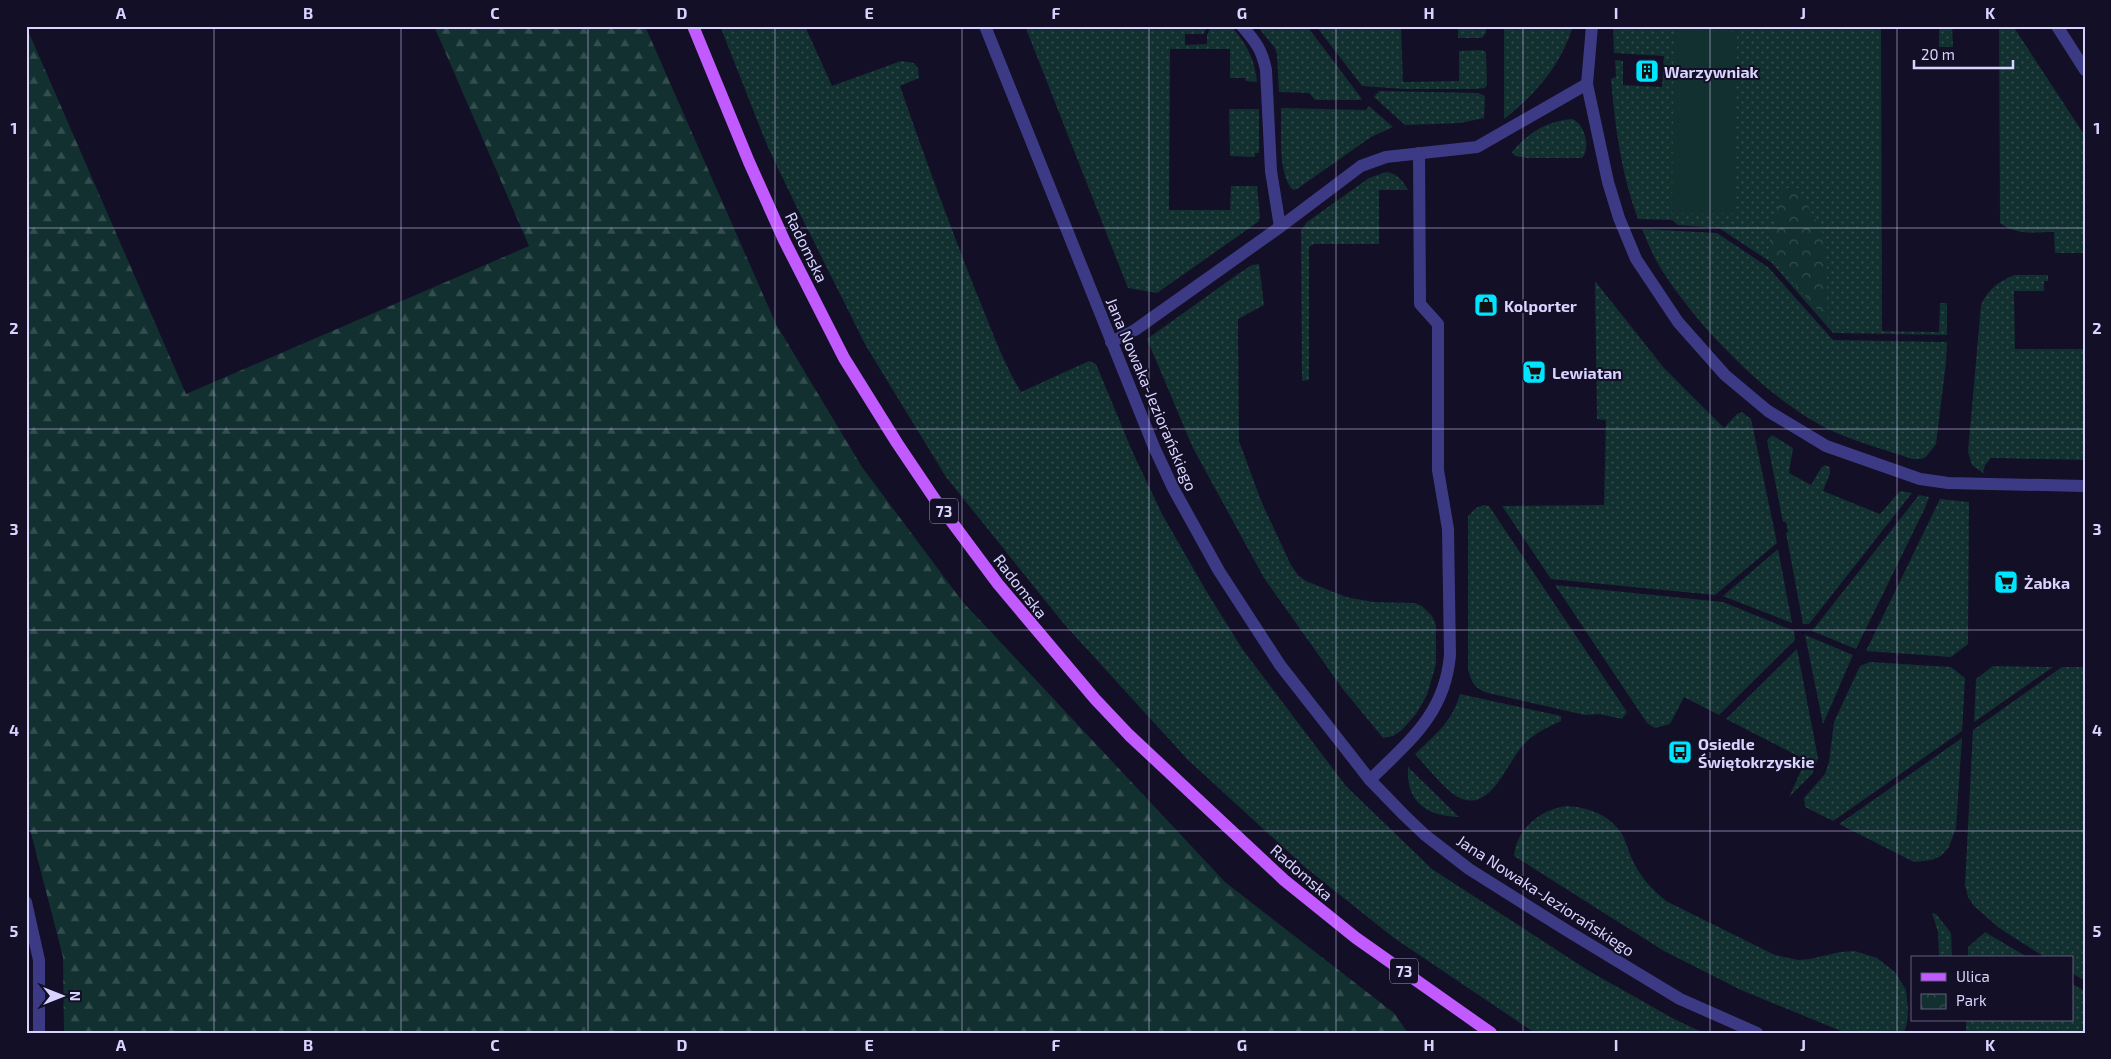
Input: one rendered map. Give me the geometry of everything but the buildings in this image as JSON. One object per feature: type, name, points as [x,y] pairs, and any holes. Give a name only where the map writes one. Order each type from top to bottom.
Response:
[{"type":"main road","name":"Radomska","points":[[693,26],[749,162],[780,231],[844,358],[934,498],[1004,592],[1095,699],[1129,735],[1277,874],[1356,938],[1491,1033]]},
{"type":"street","name":"Jana Nowaka-Jeziorańskiego","points":[[985,26],[1110,342],[1154,447],[1173,488],[1218,571],[1280,665],[1370,780],[1425,835],[1469,869],[1680,999],[1757,1033]]},
{"type":"street","points":[[1242,26],[1257,43],[1263,54],[1266,70],[1271,172],[1280,227]]},
{"type":"street","points":[[1592,26],[1587,84],[1608,182],[1619,218],[1636,259],[1678,322],[1725,375],[1768,410],[1826,446],[1920,479],[1948,483],[2085,486]]},
{"type":"street","points":[[2058,26],[2085,70]]},
{"type":"street","points":[[1110,342],[1135,330],[1280,227],[1361,166],[1386,157],[1477,147],[1587,84]]},
{"type":"street","points":[[1370,780],[1418,730],[1434,710],[1446,686],[1449,669],[1448,529],[1438,470],[1438,324],[1420,304],[1419,153]]},
{"type":"street","points":[[26,902],[39,960],[39,1033]]},
{"type":"green space","points":[[26,26],[186,394],[529,246],[434,26],[645,26],[776,324],[862,467],[962,601],[1225,882],[1394,1013],[1408,1033],[64,1033],[63,957],[26,814]]},
{"type":"green space","points":[[720,26],[805,26],[832,86],[901,61],[914,63],[918,68],[919,78],[900,86],[974,287],[1001,354],[1021,392],[1089,361],[1096,364],[1133,453],[1162,514],[1205,589],[1243,650],[1346,786],[1432,869],[1589,971],[1674,1019],[1704,1033],[1535,1033],[1394,938],[1306,868],[1188,760],[1064,624],[946,477],[866,346],[767,145]]},
{"type":"green space","points":[[1025,26],[1207,26],[1204,34],[1185,34],[1185,45],[1207,44],[1207,35],[1211,26],[1231,26],[1249,52],[1257,82],[1246,81],[1245,78],[1230,78],[1230,49],[1170,49],[1169,210],[1230,210],[1231,186],[1257,186],[1260,217],[1258,222],[1157,293],[1128,288]]},
{"type":"green space","points":[[1257,26],[1307,26],[1362,99],[1315,100],[1309,93],[1279,92],[1275,48]]},
{"type":"green space","points":[[1316,26],[1401,26],[1403,82],[1459,81],[1459,51],[1482,50],[1486,52],[1487,85],[1485,88],[1475,89],[1404,89],[1362,86]]},
{"type":"green space","points":[[1458,26],[1486,26],[1486,33],[1482,38],[1458,38]]},
{"type":"green space","points":[[1504,26],[1573,26],[1555,66],[1537,89],[1504,119]]},
{"type":"green space","points":[[1613,26],[1952,26],[1953,47],[1939,47],[1939,27],[1881,27],[1882,331],[1939,332],[1940,303],[1947,303],[1947,335],[1833,333],[1772,263],[1719,228],[1678,225],[1672,220],[1638,219],[1627,185],[1620,150],[1611,79],[1616,77],[1615,60],[1623,61],[1623,85],[1662,87],[1664,56],[1614,53]]},
{"type":"green space","points":[[1999,26],[2013,26],[2085,136],[2085,253],[2055,253],[2054,232],[2020,232],[2000,223]]},
{"type":"green space","points":[[1674,31],[1737,32],[1735,213],[1672,213]]},
{"type":"green space","points":[[1379,91],[1479,93],[1485,96],[1484,118],[1460,123],[1405,125],[1374,97]]},
{"type":"green space","points":[[1369,106],[1393,127],[1371,137],[1293,190],[1288,183],[1282,163],[1281,108],[1366,110]]},
{"type":"green space","points":[[1229,109],[1259,109],[1259,153],[1255,153],[1255,157],[1230,156]]},
{"type":"green space","points":[[1572,119],[1577,121],[1585,137],[1586,149],[1582,158],[1527,158],[1515,156],[1512,152],[1539,129],[1554,122]]},
{"type":"green space","points":[[1386,172],[1399,178],[1408,190],[1379,190],[1379,244],[1314,244],[1309,247],[1309,380],[1302,381],[1301,230],[1307,222],[1369,178]]},
{"type":"green space","points":[[1783,188],[1798,188],[1826,239],[1828,321],[1770,257],[1770,238]]},
{"type":"green space","points":[[1642,229],[1717,233],[1768,267],[1833,340],[1947,342],[1936,444],[1926,457],[1912,459],[1836,433],[1803,414],[1779,397],[1732,356],[1690,310],[1658,264]]},
{"type":"green space","points":[[1259,264],[1264,305],[1238,319],[1239,441],[1262,503],[1291,565],[1298,575],[1306,581],[1346,597],[1373,602],[1415,603],[1422,606],[1432,616],[1436,625],[1436,664],[1427,695],[1416,714],[1401,731],[1393,736],[1383,738],[1342,688],[1264,578],[1193,448],[1147,339],[1238,274],[1252,265]]},
{"type":"green space","points":[[2015,275],[2048,275],[2048,281],[2044,281],[2044,291],[2014,291],[2015,349],[2085,349],[2085,460],[1991,458],[1985,465],[1983,473],[1972,465],[1968,452],[1981,305],[1987,294],[1995,286]]},
{"type":"green space","points":[[1595,281],[1664,368],[1724,428],[1737,414],[1742,412],[1751,419],[1777,543],[1715,595],[1551,579],[1502,506],[1604,505],[1606,420],[1597,419]]},
{"type":"green space","points":[[1772,435],[1793,448],[1789,473],[1811,485],[1821,468],[1825,465],[1830,467],[1830,473],[1823,491],[1880,514],[1900,491],[1912,493],[1809,624],[1803,624],[1786,533],[1788,532],[1786,522],[1783,522],[1767,440]]},
{"type":"green space","points":[[1919,495],[1929,497],[1925,508],[1856,649],[1812,631]]},
{"type":"green space","points":[[1940,499],[1969,502],[1968,644],[1951,657],[1866,651]]},
{"type":"green space","points":[[1484,505],[1489,506],[1627,712],[1622,719],[1599,714],[1585,715],[1488,693],[1480,690],[1473,682],[1468,670],[1468,516],[1476,508]]},
{"type":"green space","points":[[1778,549],[1792,623],[1723,596]]},
{"type":"green space","points":[[1555,585],[1723,602],[1794,631],[1795,640],[1719,715],[1684,697],[1670,724],[1655,728],[1647,723]]},
{"type":"green space","points":[[1805,635],[1853,655],[1823,724]]},
{"type":"green space","points":[[1797,649],[1818,758],[1812,774],[1789,797],[1806,760],[1726,719]]},
{"type":"green space","points":[[1870,662],[1951,667],[1965,678],[1962,731],[1833,821],[1805,807],[1804,798],[1825,774],[1829,762],[1834,722],[1860,666]]},
{"type":"green space","points":[[1993,666],[2053,667],[1974,722],[1976,679]]},
{"type":"green space","points":[[2062,667],[2085,667],[2085,981],[2074,974],[2074,956],[2043,956],[1999,928],[1974,906],[1968,897],[1965,885],[1973,730]]},
{"type":"green space","points":[[1460,694],[1561,716],[1561,721],[1537,733],[1525,743],[1489,793],[1480,799],[1470,801],[1453,794],[1415,754],[1448,720]]},
{"type":"green space","points":[[1962,738],[1956,828],[1949,847],[1941,856],[1932,860],[1914,862],[1839,824]]},
{"type":"green space","points":[[1408,767],[1459,817],[1437,814],[1420,805],[1410,789]]},
{"type":"green space","points":[[1566,806],[1598,813],[1617,827],[1622,834],[1632,860],[1641,874],[1666,901],[1775,955],[1798,960],[1855,951],[1877,958],[1895,972],[1906,990],[1908,1009],[1904,1033],[1846,1033],[1741,990],[1664,951],[1514,856],[1520,837],[1531,822],[1547,812]]},
{"type":"green space","points":[[1932,913],[1936,914],[1951,933],[1952,956],[1939,956],[1938,932]]},
{"type":"green space","points":[[1985,932],[2026,956],[1968,956],[1968,947]]},
{"type":"green space","points":[[2074,985],[2085,991],[2085,1033],[1966,1033],[1966,1022],[2074,1022]]},
{"type":"place","name":"Warzywniak","points":[[1647,71]]},
{"type":"place","name":"Kolporter","points":[[1486,305]]},
{"type":"place","name":"Lewiatan","points":[[1534,372]]},
{"type":"place","name":"Żabka","points":[[2006,582]]},
{"type":"place","name":"Osiedle Świętokrzyskie","points":[[1680,752]]}]
